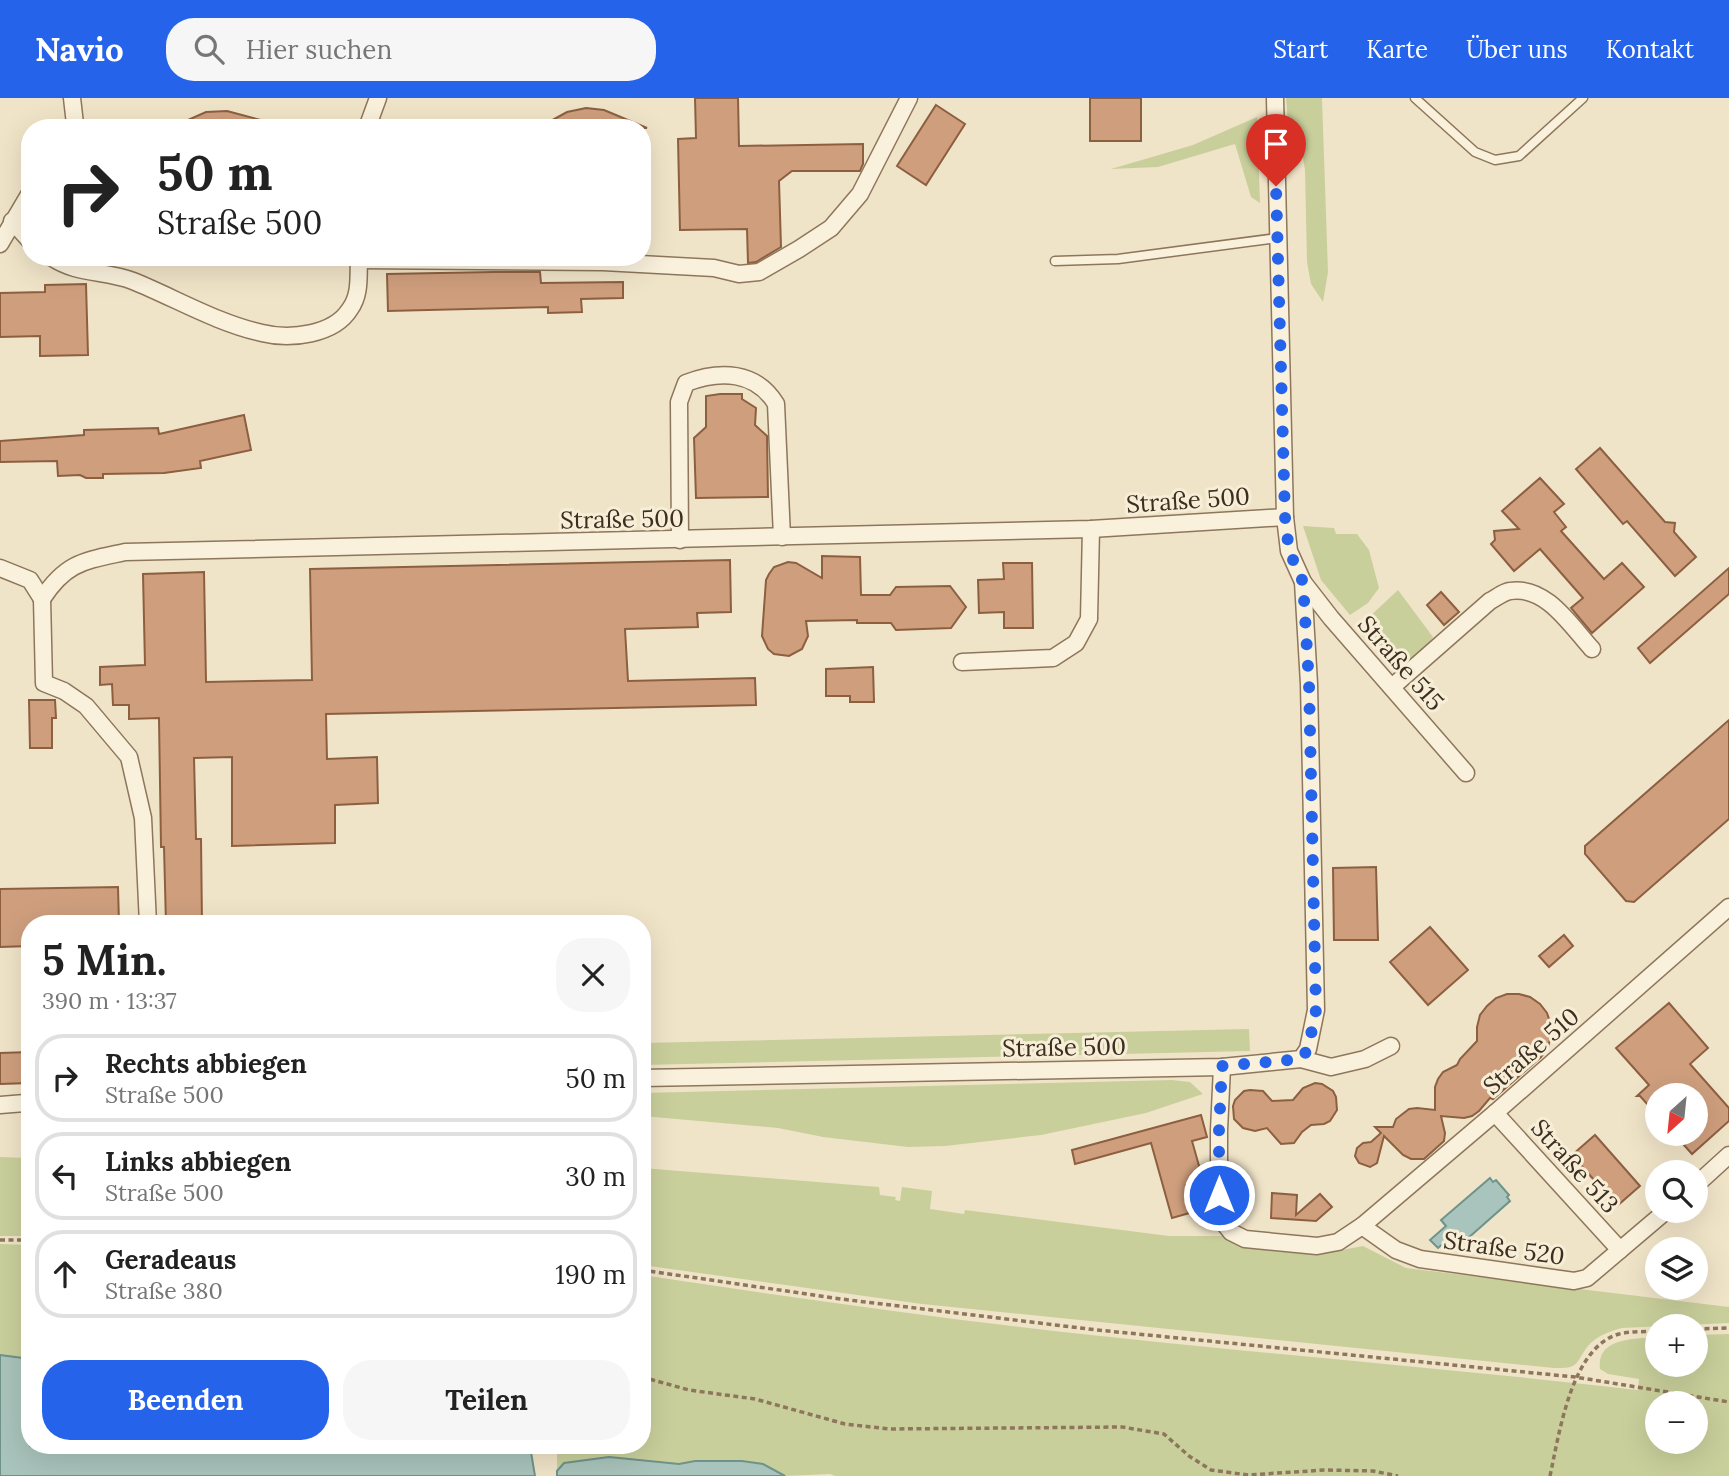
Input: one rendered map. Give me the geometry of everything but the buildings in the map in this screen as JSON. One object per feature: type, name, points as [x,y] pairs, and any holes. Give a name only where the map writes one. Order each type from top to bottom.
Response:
[{"type":"street","points":[[72,98],[74,119]]},
{"type":"street","points":[[370,119],[378,98]]},
{"type":"street","points":[[651,264],[714,268],[739,274],[759,272],[799,250],[831,228],[860,194],[909,98]]},
{"type":"street","points":[[1275,98],[1285,517]]},
{"type":"street","points":[[0,243],[21,207]]},
{"type":"street","points":[[12,221],[21,231]]},
{"type":"street","points":[[64,266],[124,278],[216,318],[264,334],[308,335],[337,325],[351,309],[359,287],[359,266]]},
{"type":"street","points":[[680,540],[679,402],[686,383],[718,376],[755,380],[769,392],[776,404],[782,537]]},
{"type":"street","name":"Straße 500","points":[[42,599],[55,580],[82,561],[125,552],[1091,529],[1285,517],[1289,551],[1303,582],[1309,684],[1316,1010],[1308,1049],[1301,1059],[1222,1066],[651,1078]]},
{"type":"street","points":[[962,662],[1053,658],[1076,643],[1089,619],[1091,529]]},
{"type":"street","points":[[0,568],[30,580],[42,599],[44,683],[64,691],[86,706],[129,757],[143,818],[148,915]]},
{"type":"street","name":"Straße 515","points":[[1303,582],[1466,773]]},
{"type":"street","points":[[1392,687],[1490,601],[1507,591],[1528,591],[1550,603],[1592,649]]},
{"type":"street","name":"Straße 510","points":[[1222,1066],[1219,1217],[1231,1232],[1245,1239],[1317,1246],[1338,1242],[1362,1226],[1495,1113],[1729,908]]},
{"type":"street","points":[[1301,1059],[1331,1067],[1365,1059],[1391,1046]]},
{"type":"street","points":[[0,1105],[21,1103]]},
{"type":"street","name":"Straße 513","points":[[1495,1113],[1620,1250]]},
{"type":"street","points":[[1708,1174],[1729,1155]]},
{"type":"street","name":"Straße 520","points":[[1362,1226],[1396,1250],[1420,1259],[1574,1280],[1587,1278],[1652,1223]]},
{"type":"lane","points":[[1415,98],[1475,152],[1495,160],[1519,156],[1583,98]]},
{"type":"lane","points":[[1055,261],[1118,259],[1277,238]]},
{"type":"path","points":[[0,1240],[21,1240]]},
{"type":"path","points":[[651,1271],[841,1299],[1097,1329],[1575,1377],[1729,1402]]},
{"type":"path","points":[[1708,1329],[1729,1328]]},
{"type":"path","points":[[1550,1476],[1575,1377],[1599,1346],[1618,1334],[1645,1332]]},
{"type":"path","points":[[651,1379],[689,1390],[755,1399],[845,1424],[889,1429],[1122,1427],[1164,1434],[1189,1456],[1211,1470],[1248,1475],[1373,1471],[1398,1476]]},
{"type":"green space","points":[[1286,98],[1322,98],[1328,272],[1323,302],[1311,284],[1307,262],[1305,170],[1303,158],[1289,133]]},
{"type":"green space","points":[[1257,117],[1260,203],[1251,197],[1235,144],[1158,167],[1111,169],[1193,145]]},
{"type":"green space","points":[[1303,526],[1334,528],[1336,534],[1357,534],[1369,550],[1379,588],[1368,603],[1350,615],[1321,580]]},
{"type":"green space","points":[[1398,590],[1433,637],[1421,653],[1396,660],[1389,659],[1363,629],[1367,619]]},
{"type":"green space","points":[[1249,1029],[1250,1051],[651,1065],[651,1043]]},
{"type":"green space","points":[[1172,1080],[1190,1082],[1203,1094],[1146,1113],[1041,1135],[945,1146],[908,1147],[823,1137],[778,1128],[651,1117],[651,1093]]},
{"type":"green space","points":[[0,1157],[21,1158],[21,1236],[0,1236]]},
{"type":"green space","points":[[651,1169],[879,1187],[880,1195],[896,1197],[895,1200],[900,1201],[902,1187],[932,1191],[930,1209],[964,1214],[965,1210],[1169,1236],[1224,1236],[1262,1249],[1320,1254],[1363,1246],[1406,1268],[1645,1297],[1645,1300],[1671,1300],[1729,1307],[1729,1323],[1708,1324],[1708,1314],[1645,1314],[1645,1327],[1608,1332],[1595,1339],[1573,1366],[1554,1368],[922,1304],[651,1266]]},
{"type":"green space","points":[[0,1244],[21,1245],[21,1358],[0,1355]]},
{"type":"green space","points":[[651,1276],[1063,1332],[1638,1390],[1639,1379],[1608,1374],[1600,1369],[1600,1359],[1611,1345],[1645,1338],[1645,1377],[1708,1377],[1708,1335],[1729,1334],[1729,1476],[785,1476],[763,1464],[724,1460],[679,1464],[609,1457],[564,1463],[557,1471],[557,1454],[651,1454]]},
{"type":"water","points":[[1490,1178],[1493,1182],[1496,1180],[1509,1195],[1507,1197],[1510,1201],[1458,1247],[1451,1237],[1438,1248],[1430,1240],[1446,1226],[1441,1220]]},
{"type":"water","points":[[0,1355],[21,1358],[21,1454],[531,1454],[535,1476],[0,1476]]},
{"type":"water","points":[[609,1457],[679,1464],[695,1461],[742,1461],[763,1464],[785,1476],[557,1476],[557,1471],[564,1463]]},
{"type":"route","points":[[1219,1195],[1222,1066],[1301,1059],[1308,1049],[1316,1010],[1309,684],[1303,582],[1289,551],[1285,517],[1276,186]]}]
